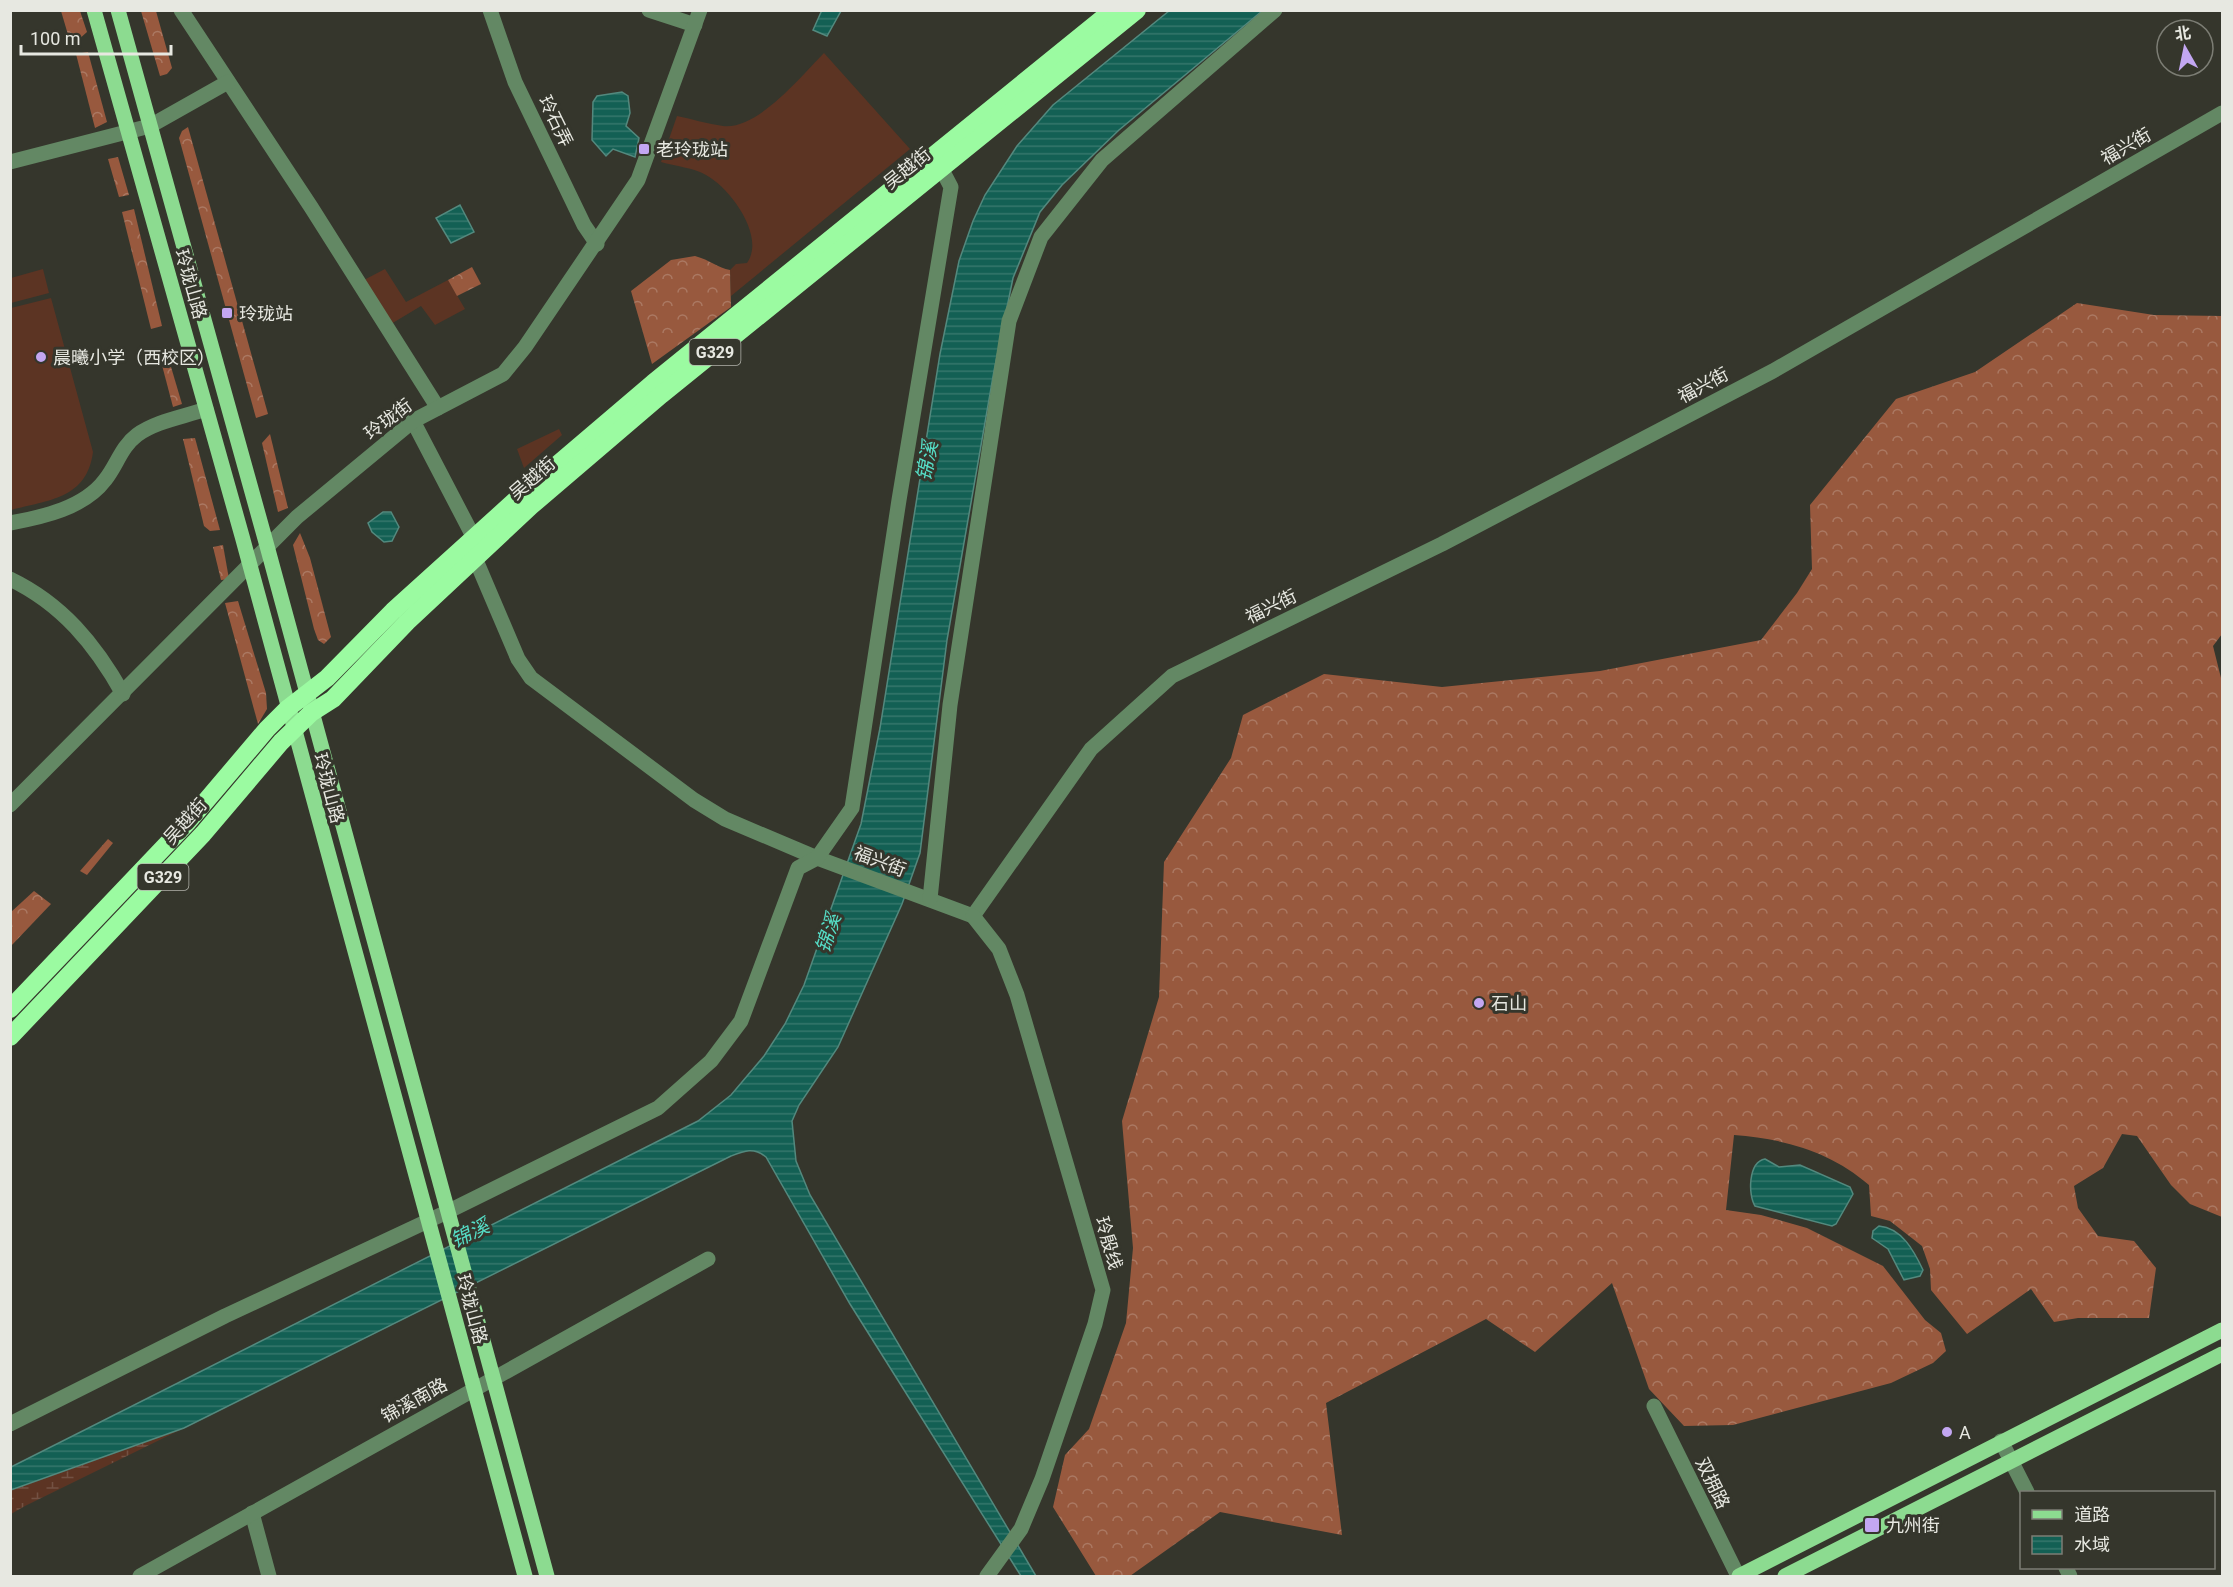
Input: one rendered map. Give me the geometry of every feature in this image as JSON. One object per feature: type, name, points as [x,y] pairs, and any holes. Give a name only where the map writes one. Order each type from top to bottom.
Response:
[{"type":"highway","name":"吴越街","points":[[10,1009],[188,822],[287,709],[327,678],[393,611],[653,383],[1113,10]]},
{"type":"highway","name":"吴越街","points":[[10,1037],[203,834],[293,730],[311,713],[333,699],[475,558],[531,506],[661,395],[1137,10]]},
{"type":"main road","name":"玲珑山路","points":[[94,10],[249,565],[525,1576]]},
{"type":"main road","name":"玲珑山路","points":[[118,10],[267,546],[547,1576]]},
{"type":"main road","points":[[1738,1576],[2223,1330]]},
{"type":"main road","points":[[1785,1576],[2223,1354]]},
{"type":"street","points":[[181,10],[438,408]]},
{"type":"street","name":"玲石弄","points":[[490,10],[515,81],[584,225],[597,244]]},
{"type":"street","points":[[649,10],[698,18]]},
{"type":"street","points":[[930,899],[950,705],[1009,321],[1041,237],[1102,160],[1275,10]]},
{"type":"street","name":"玲珑街","points":[[10,805],[297,517],[413,421],[503,374],[597,244],[638,180],[698,18]]},
{"type":"street","points":[[10,162],[150,126],[228,82]]},
{"type":"street","name":"福兴街","points":[[475,558],[518,659],[531,678],[694,800],[725,819],[817,858],[973,916],[1091,749],[1172,675],[1442,544],[1762,376],[2223,113]]},
{"type":"street","points":[[10,1424],[225,1316],[447,1212],[658,1108],[711,1061],[741,1021],[798,868],[817,858],[852,808],[899,500],[951,187],[940,168]]},
{"type":"street","points":[[10,523],[45,517],[84,498],[105,481],[123,449],[137,435],[206,410]]},
{"type":"street","points":[[413,421],[474,538]]},
{"type":"street","points":[[10,579],[43,596],[60,612],[107,665],[123,694]]},
{"type":"street","name":"玲殷线","points":[[973,916],[999,949],[1017,995],[1103,1290],[1095,1324],[1046,1468],[1021,1529],[987,1576]]},
{"type":"street","name":"锦溪南路","points":[[140,1576],[708,1258]]},
{"type":"street","name":"双拥路","points":[[1654,1406],[1738,1576]]},
{"type":"street","points":[[2001,1441],[2026,1491]]},
{"type":"street","points":[[252,1513],[269,1576]]},
{"type":"green space","points":[[61,11],[80,11],[87,32],[78,40],[69,38]]},
{"type":"green space","points":[[141,11],[156,11],[172,68],[167,74],[160,76]]},
{"type":"green space","points":[[88,52],[107,122],[95,128],[76,54]]},
{"type":"green space","points":[[824,53],[910,149],[731,296],[730,270],[736,264],[747,263],[752,252],[749,227],[735,201],[715,181],[696,171],[661,162],[677,116],[723,126],[736,125],[750,120],[778,100]]},
{"type":"green space","points":[[188,127],[268,414],[256,418],[179,138],[182,131]]},
{"type":"green space","points":[[118,157],[129,195],[119,197],[108,159]]},
{"type":"green space","points":[[134,209],[162,326],[151,329],[122,212]]},
{"type":"green space","points":[[695,256],[730,270],[731,307],[652,364],[631,291],[671,260]]},
{"type":"green space","points":[[472,267],[481,284],[457,296],[448,280]]},
{"type":"green space","points":[[43,269],[49,293],[11,303],[11,278]]},
{"type":"green space","points":[[385,269],[406,302],[448,280],[465,309],[435,325],[421,306],[391,324],[362,281]]},
{"type":"green space","points":[[51,298],[93,452],[89,468],[74,488],[52,500],[11,510],[11,308]]},
{"type":"green space","points":[[2077,303],[2154,315],[2222,316],[2222,634],[2213,646],[2222,682],[2222,1217],[2190,1204],[2171,1185],[2137,1136],[2122,1134],[2103,1168],[2074,1186],[2078,1208],[2098,1236],[2134,1241],[2156,1268],[2149,1318],[2078,1318],[2054,1322],[2031,1289],[1967,1334],[1931,1290],[1930,1269],[1922,1246],[1890,1221],[1871,1216],[1869,1185],[1838,1163],[1806,1149],[1771,1140],[1734,1135],[1726,1210],[1761,1215],[1807,1228],[1883,1266],[1925,1320],[1941,1333],[1946,1351],[1933,1363],[1891,1383],[1733,1425],[1684,1426],[1649,1389],[1612,1283],[1535,1352],[1486,1319],[1326,1403],[1342,1535],[1220,1512],[1130,1576],[1096,1576],[1053,1507],[1065,1455],[1089,1429],[1126,1323],[1133,1248],[1122,1121],[1159,997],[1164,862],[1231,758],[1243,715],[1324,674],[1442,687],[1600,671],[1761,640],[1797,593],[1812,569],[1810,505],[1896,399],[1975,372]]},
{"type":"green space","points":[[158,350],[166,350],[182,404],[173,407]]},
{"type":"green space","points":[[559,429],[562,435],[524,468],[517,449]]},
{"type":"green space","points":[[270,434],[288,508],[278,512],[262,443]]},
{"type":"green space","points":[[195,438],[220,530],[210,531],[204,526],[183,439]]},
{"type":"green space","points":[[300,533],[310,558],[331,637],[324,644],[318,640],[314,629],[293,545]]},
{"type":"green space","points":[[223,545],[229,579],[221,580],[213,547]]},
{"type":"green space","points":[[238,601],[266,693],[267,709],[258,724],[225,603]]},
{"type":"green space","points":[[108,839],[113,843],[87,875],[80,871]]},
{"type":"green space","points":[[34,891],[51,904],[11,946],[11,912]]},
{"type":"green space","points":[[184,1428],[25,1506],[11,1514],[11,1490]]},
{"type":"water","points":[[822,10],[841,11],[827,36],[813,30]]},
{"type":"water","name":"锦溪","points":[[1169,11],[1262,11],[1119,130],[1062,185],[1040,212],[1013,278],[994,371],[947,640],[920,853],[902,904],[838,1047],[799,1105],[792,1121],[796,1161],[810,1195],[1036,1576],[1021,1576],[850,1304],[766,1157],[753,1151],[731,1156],[184,1428],[11,1490],[11,1467],[698,1121],[731,1095],[764,1056],[785,1024],[804,985],[861,824],[880,728],[940,354],[959,261],[973,221],[985,195],[1017,146],[1053,105]]},
{"type":"water","points":[[622,92],[628,96],[630,113],[626,126],[639,138],[635,157],[613,149],[606,156],[592,140],[593,102],[597,96]]},
{"type":"water","points":[[460,205],[474,232],[451,243],[436,218]]},
{"type":"water","points":[[383,512],[391,512],[399,527],[392,541],[384,542],[372,532],[368,523]]},
{"type":"water","points":[[1765,1159],[1779,1167],[1800,1165],[1850,1187],[1853,1194],[1836,1224],[1832,1226],[1755,1206],[1751,1194],[1751,1180],[1755,1166],[1759,1161]]},
{"type":"water","points":[[1879,1226],[1894,1231],[1906,1242],[1916,1255],[1923,1270],[1920,1276],[1904,1280],[1888,1249],[1872,1238],[1873,1231]]},
{"type":"place","name":"老玲珑站","points":[[644,149]]},
{"type":"place","name":"玲珑站","points":[[227,313]]},
{"type":"place","name":"晨曦小学（西校区）","points":[[41,357]]},
{"type":"place","name":"石山","points":[[1479,1003]]},
{"type":"place","name":"A","points":[[1947,1432]]},
{"type":"place","name":"九州街","points":[[1872,1525]]}]
